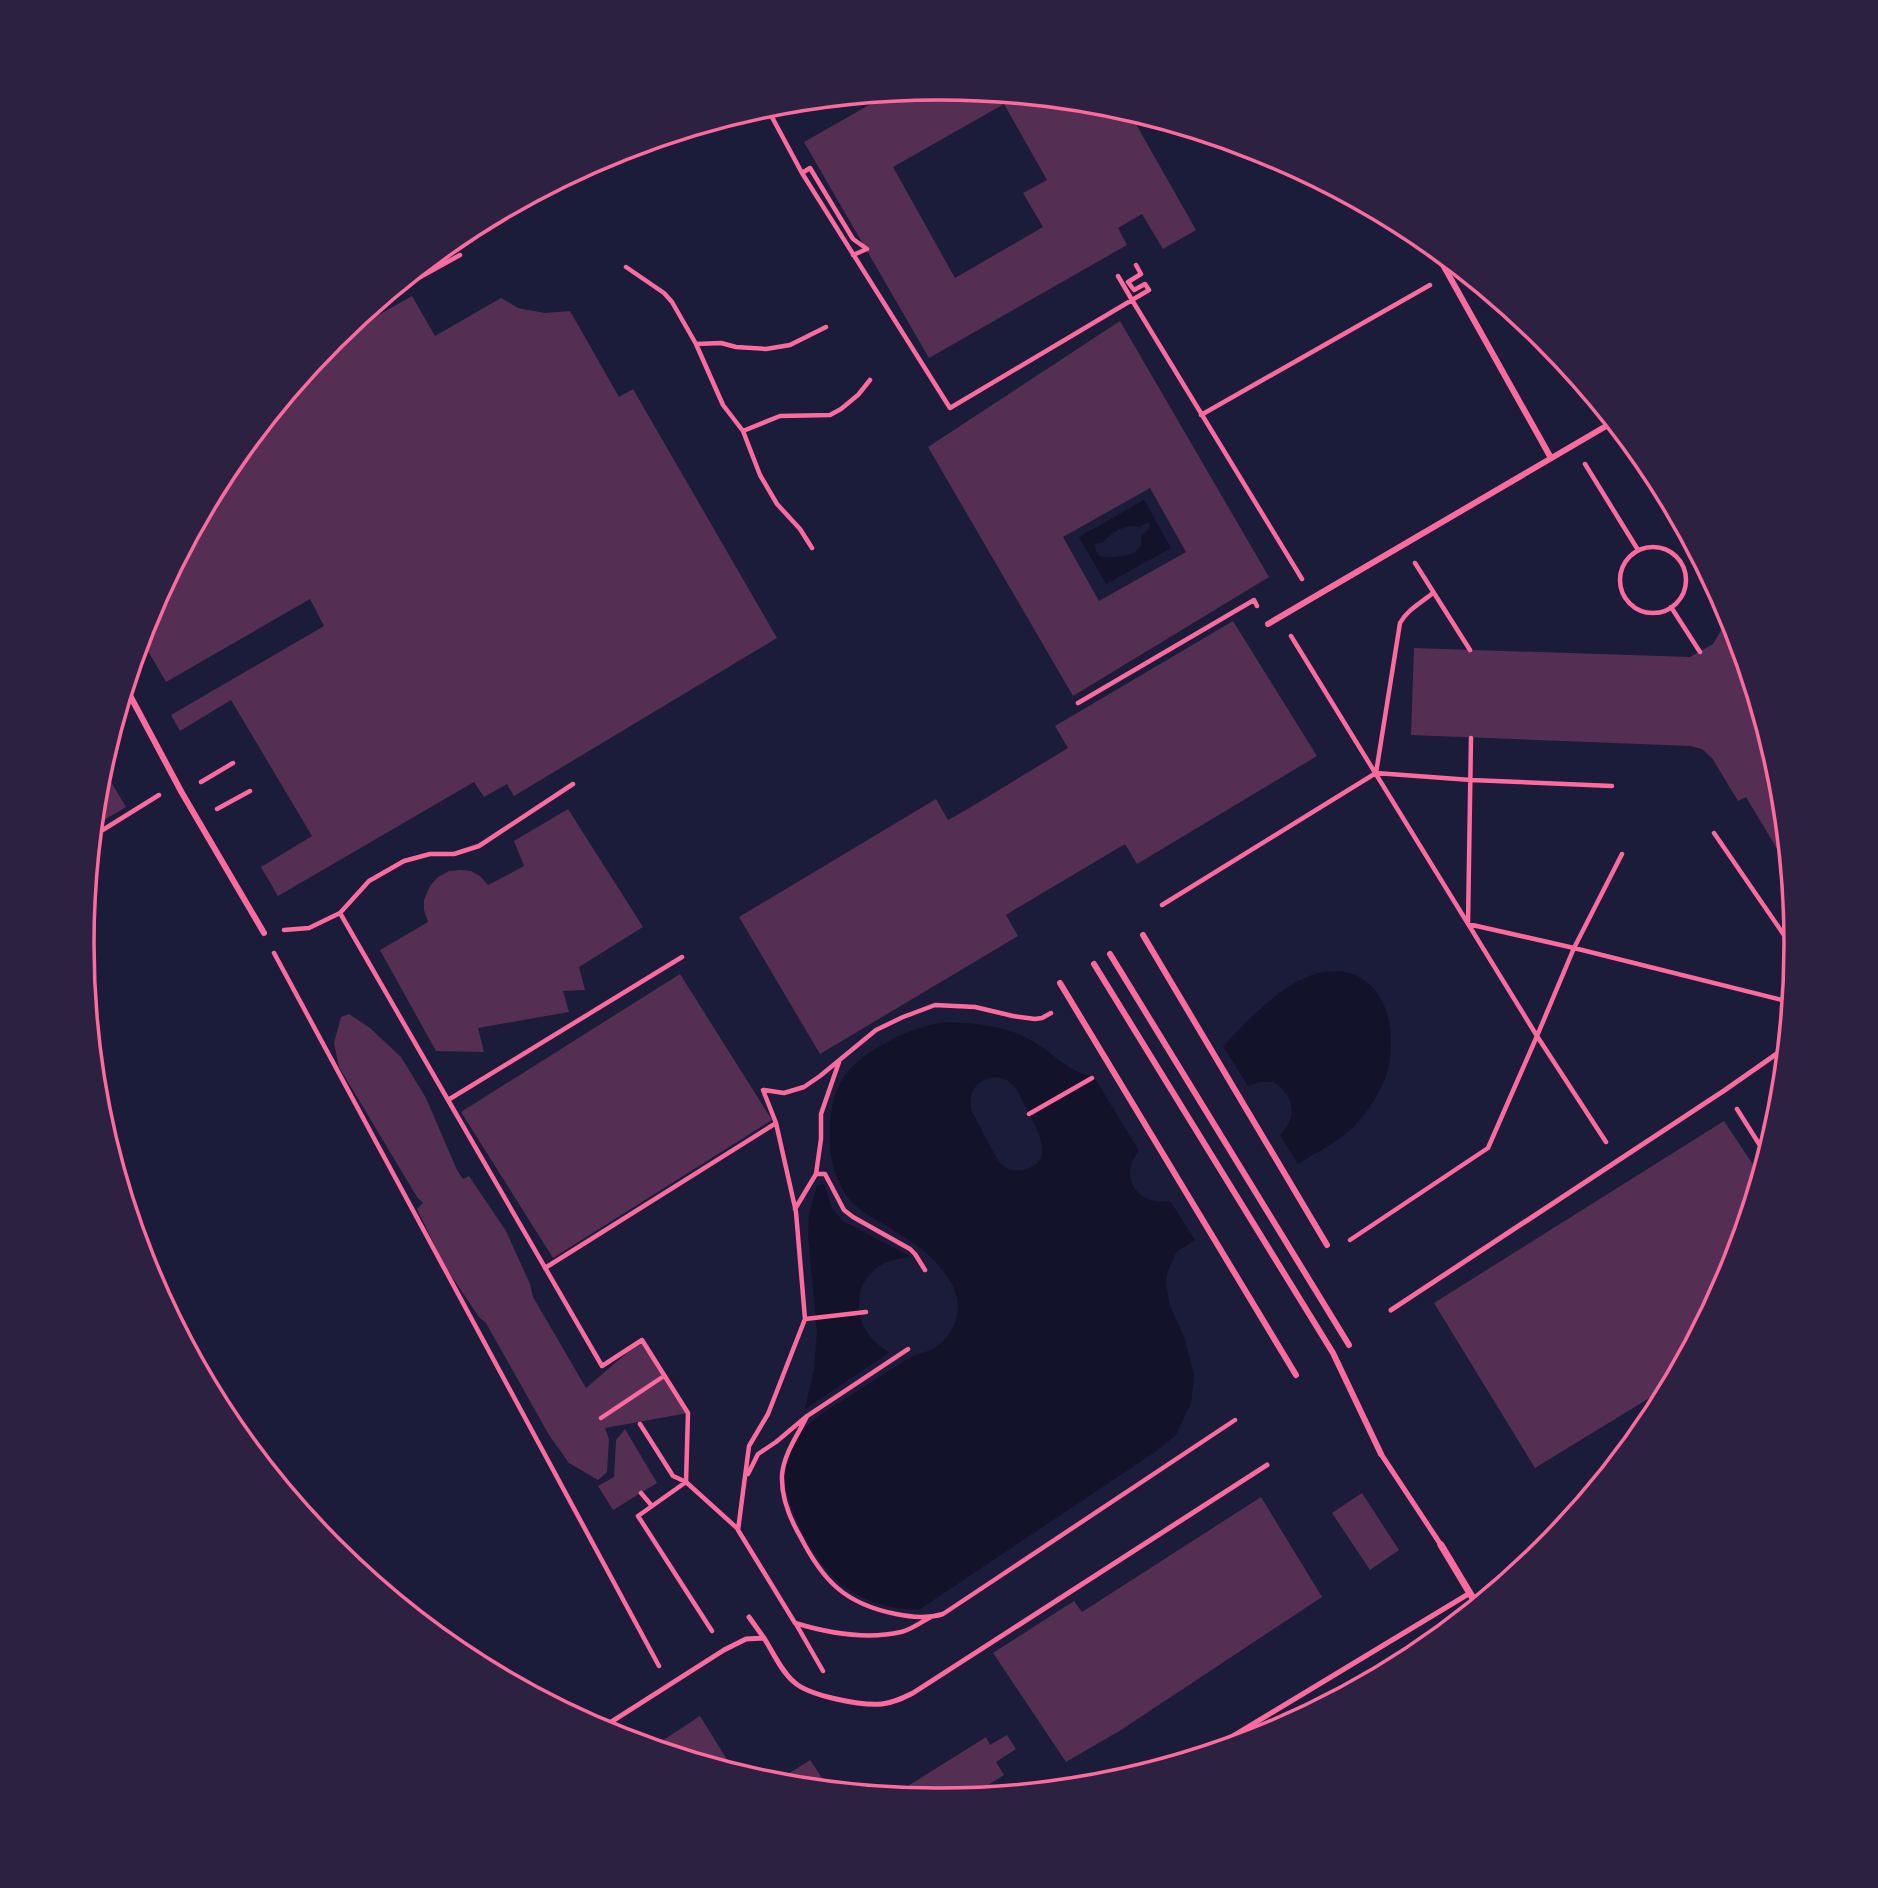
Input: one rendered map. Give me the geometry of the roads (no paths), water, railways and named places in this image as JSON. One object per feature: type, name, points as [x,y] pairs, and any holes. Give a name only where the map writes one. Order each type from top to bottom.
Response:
[{"type":"street","points":[[1445,268],[1551,458]]},
{"type":"street","points":[[1268,624],[1606,426]]},
{"type":"street","points":[[131,698],[182,793],[264,933]]},
{"type":"street","points":[[1143,935],[1327,1245]]},
{"type":"street","points":[[1110,954],[1349,1345]]},
{"type":"street","points":[[1094,964],[1333,1353],[1381,1454]]},
{"type":"street","points":[[1060,983],[1296,1375]]},
{"type":"street","points":[[1441,1545],[1473,1598]]},
{"type":"lane","points":[[1391,1310],[1776,1055]]},
{"type":"lane","points":[[1381,1454],[1441,1545]]},
{"type":"lane","points":[[749,1617],[785,1672],[805,1690],[839,1699],[882,1704],[900,1700],[1267,1465]]},
{"type":"lane","points":[[1237,1734],[1470,1593]]},
{"type":"lane","points":[[611,1722],[724,1650],[746,1639],[764,1638]]}]
